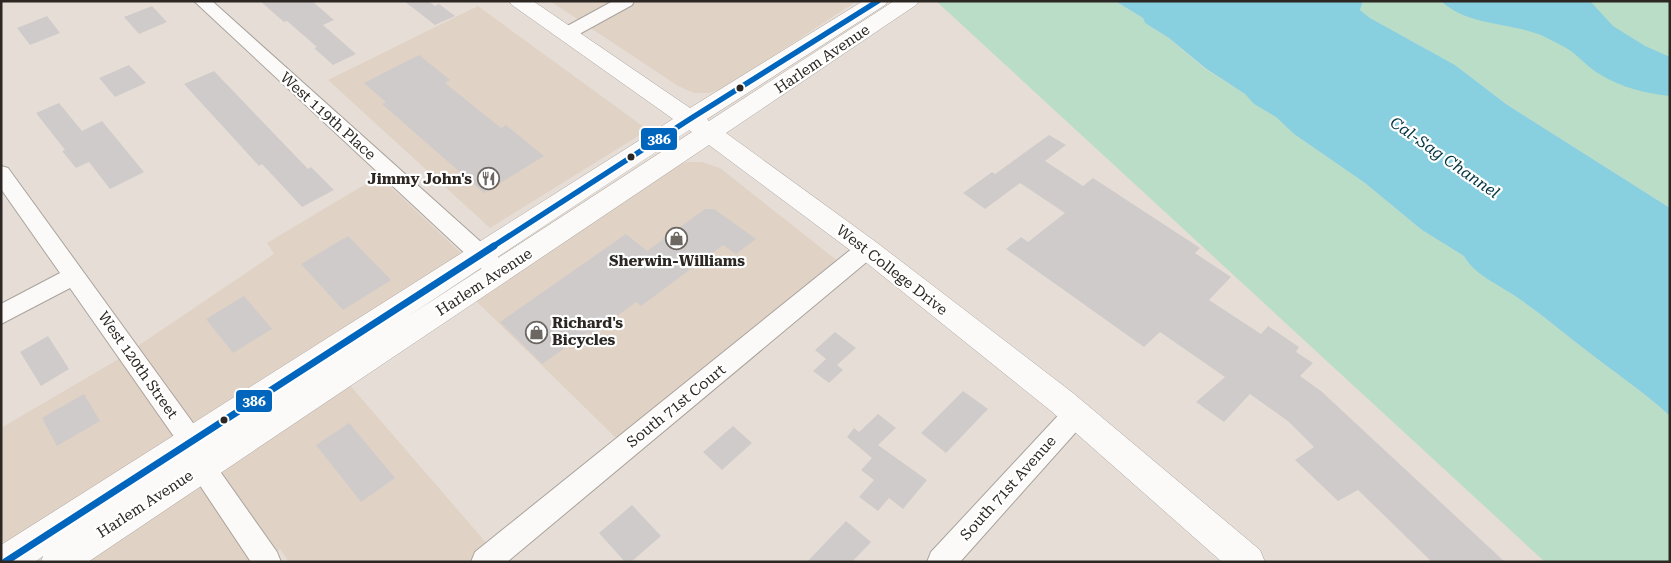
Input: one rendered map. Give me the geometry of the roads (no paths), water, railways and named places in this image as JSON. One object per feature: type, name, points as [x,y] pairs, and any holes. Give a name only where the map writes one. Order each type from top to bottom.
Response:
[{"type":"main road","name":"West College Drive","points":[[519,1],[700,126],[867,249],[1062,402],[1248,562]]},
{"type":"main road","name":"Harlem Avenue","points":[[5,562],[197,455],[700,126],[878,1]]},
{"type":"main road","name":"Harlem Avenue","points":[[700,126],[910,1]]},
{"type":"main road","name":"Harlem Avenue","points":[[58,562],[197,455]]},
{"type":"street","name":"West 119th Place","points":[[202,1],[490,263]]},
{"type":"street","points":[[566,34],[626,1]]},
{"type":"street","name":"West 120th Street","points":[[1,173],[197,455],[266,562]]},
{"type":"street","name":"South 71st Court","points":[[485,562],[867,249]]},
{"type":"street","points":[[1,315],[74,276]]},
{"type":"street","name":"South 71st Avenue","points":[[942,562],[1075,415]]},
{"type":"water","name":"Cal-Sag Channel","points":[[1115,1],[1363,1],[1360,10],[1370,18],[1455,65],[1506,104],[1670,208],[1670,416],[1537,311],[1474,269],[1464,256],[1422,230],[1365,183],[1294,134],[1276,117],[1254,104],[1245,94],[1205,68],[1169,38],[1145,23],[1143,18]]},
{"type":"water","points":[[1441,1],[1590,1],[1613,26],[1645,46],[1670,57],[1670,96],[1644,92],[1617,83],[1597,73],[1568,49],[1541,35],[1463,15]]},
{"type":"place","name":"Jimmy John's","points":[[488,179]]},
{"type":"place","name":"Sherwin-Williams","points":[[677,238]]},
{"type":"place","name":"Richard's Bicycles","points":[[536,332]]}]
